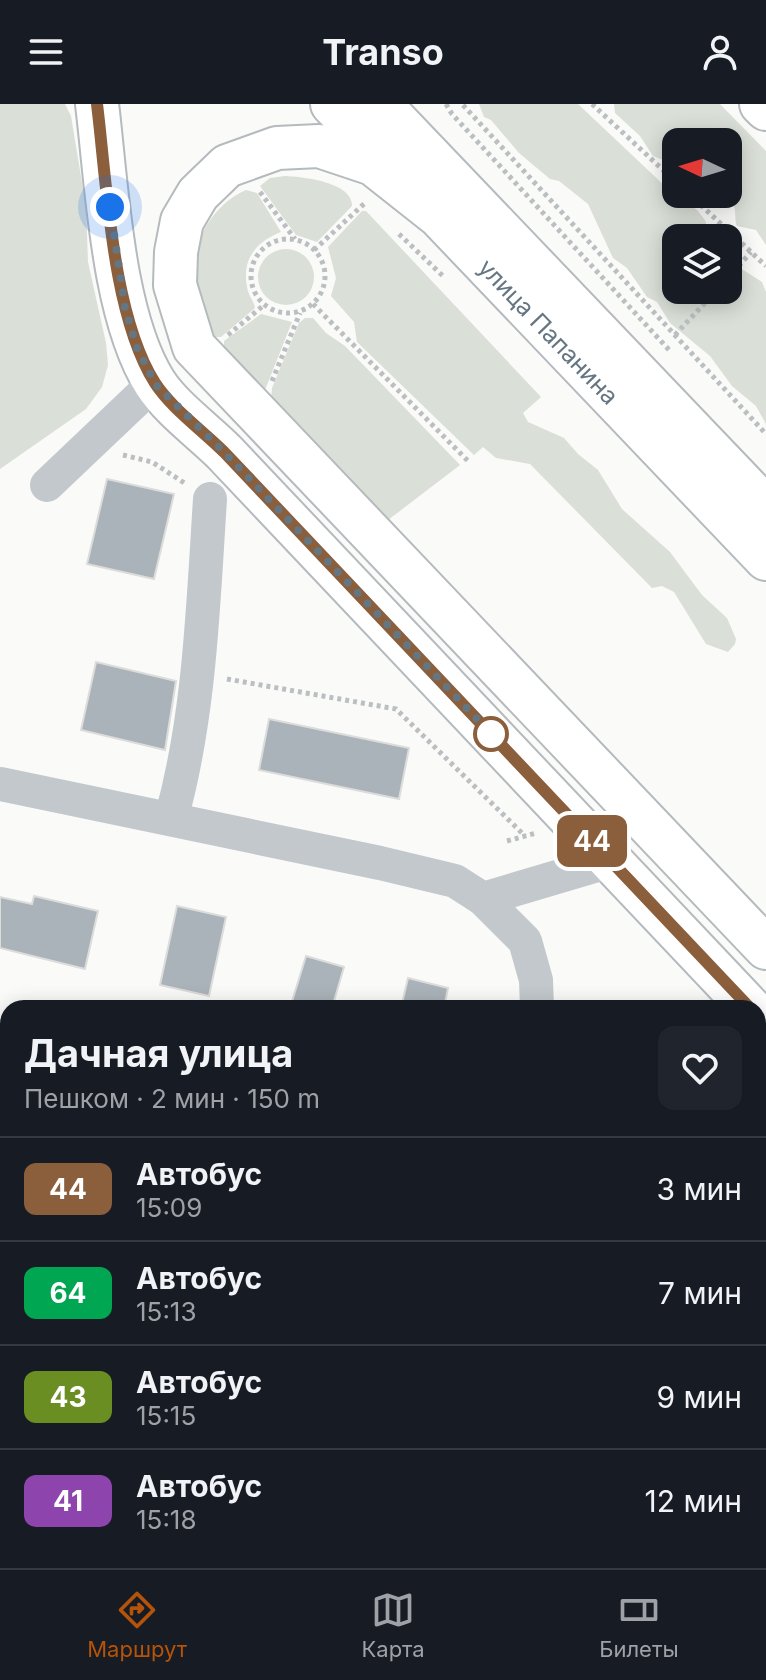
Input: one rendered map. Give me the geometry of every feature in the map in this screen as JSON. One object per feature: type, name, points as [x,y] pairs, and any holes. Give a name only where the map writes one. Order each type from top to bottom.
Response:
[{"type":"main road","points":[[97,104],[125,308],[137,348],[156,385],[235,463],[742,1000]]},
{"type":"main road","name":"улица Папанина","points":[[332,104],[446,198],[565,324],[766,559]]},
{"type":"main road","name":"улица Папанина","points":[[380,104],[446,198]]},
{"type":"main road","points":[[761,104],[766,109]]},
{"type":"main road","points":[[434,109],[446,198]]},
{"type":"main road","points":[[446,198],[373,164],[319,146],[277,148],[227,166],[198,194],[182,221],[176,252],[175,285],[194,347],[766,948]]},
{"type":"main road","name":"улица Папанина","points":[[565,324],[766,508]]},
{"type":"street","points":[[47,485],[156,385]]},
{"type":"street","points":[[171,819],[181,784],[198,674],[210,499]]},
{"type":"street","points":[[0,784],[455,881],[483,899],[525,941],[536,980],[537,1000]]},
{"type":"street","points":[[483,899],[611,861]]},
{"type":"path","points":[[434,109],[446,104]]},
{"type":"path","points":[[434,109],[464,104],[766,434]]},
{"type":"path","points":[[592,104],[662,169]]},
{"type":"path","points":[[434,109],[672,353]]},
{"type":"path","points":[[252,181],[296,239],[314,250],[323,261],[325,275],[322,291],[313,304],[300,312],[279,313],[264,305],[252,287],[250,274],[254,260],[264,248],[275,241],[296,239]]},
{"type":"path","points":[[358,195],[377,212]]},
{"type":"path","points":[[314,250],[366,202]]},
{"type":"path","points":[[704,208],[766,266]]},
{"type":"path","points":[[399,233],[453,286]]},
{"type":"path","points":[[742,262],[751,252]]},
{"type":"path","points":[[313,304],[468,461]]},
{"type":"path","points":[[675,335],[704,304]]},
{"type":"path","points":[[228,335],[264,305]]},
{"type":"path","points":[[271,383],[300,312]]},
{"type":"path","points":[[87,447],[152,462],[210,499]]},
{"type":"path","points":[[198,674],[396,709],[525,836]]},
{"type":"shaded area","points":[[0,104],[65,104],[71,116],[86,207],[88,262],[108,365],[102,387],[86,409],[0,469]]},
{"type":"shaded area","points":[[479,104],[578,104],[662,183],[662,208],[697,210],[706,224],[662,224],[662,304],[742,304],[742,269],[762,282],[766,292],[766,424],[756,406],[732,386],[710,356],[670,323],[657,302],[647,297],[627,268],[613,258],[588,204],[559,181],[550,179],[519,153],[491,120],[484,117]]},
{"type":"shaded area","points":[[614,104],[720,104],[766,151],[766,245],[756,230],[737,224],[735,208],[742,208],[742,128],[662,128],[662,160],[653,156],[640,136],[615,113]]},
{"type":"shaded area","points":[[285,176],[336,186],[350,198],[352,206],[317,242],[296,235],[260,186],[270,178]]},
{"type":"shaded area","points":[[246,190],[257,193],[281,232],[257,247],[248,262],[246,280],[255,308],[221,337],[213,337],[193,299],[191,271],[194,256],[198,242],[213,217],[222,206]]},
{"type":"shaded area","points":[[362,211],[366,211],[541,397],[523,413],[528,422],[564,438],[598,470],[622,509],[670,552],[702,595],[727,618],[736,639],[728,652],[706,644],[674,592],[662,586],[652,588],[530,464],[496,458],[483,447],[474,455],[357,342],[354,322],[331,296],[336,278],[328,247]]},
{"type":"shaded area","points":[[286,249],[305,258],[314,277],[305,296],[286,305],[267,296],[258,277],[267,258]]},
{"type":"shaded area","points":[[261,314],[292,322],[265,390],[224,349],[224,341]]},
{"type":"shaded area","points":[[305,318],[313,318],[326,333],[345,346],[460,465],[388,520],[271,400],[272,388],[299,323]]},
{"type":"building","points":[[107,479],[174,494],[154,579],[87,564]]},
{"type":"building","points":[[96,662],[176,681],[165,750],[81,730]]},
{"type":"building","points":[[269,719],[409,748],[399,799],[259,770]]},
{"type":"building","points":[[34,896],[98,911],[85,969],[0,948],[0,897],[32,904]]},
{"type":"building","points":[[177,906],[226,917],[209,996],[160,985]]},
{"type":"building","points":[[306,956],[344,967],[334,1000],[292,1000]]},
{"type":"building","points":[[408,978],[448,988],[446,1000],[403,1000]]},
{"type":"bus line","name":"44","points":[[97,104],[125,308],[137,348],[156,385],[224,452],[742,1000]]},
{"type":"route","points":[[110,207],[125,308],[137,348],[156,385],[224,452],[495,738],[491,734]]}]
